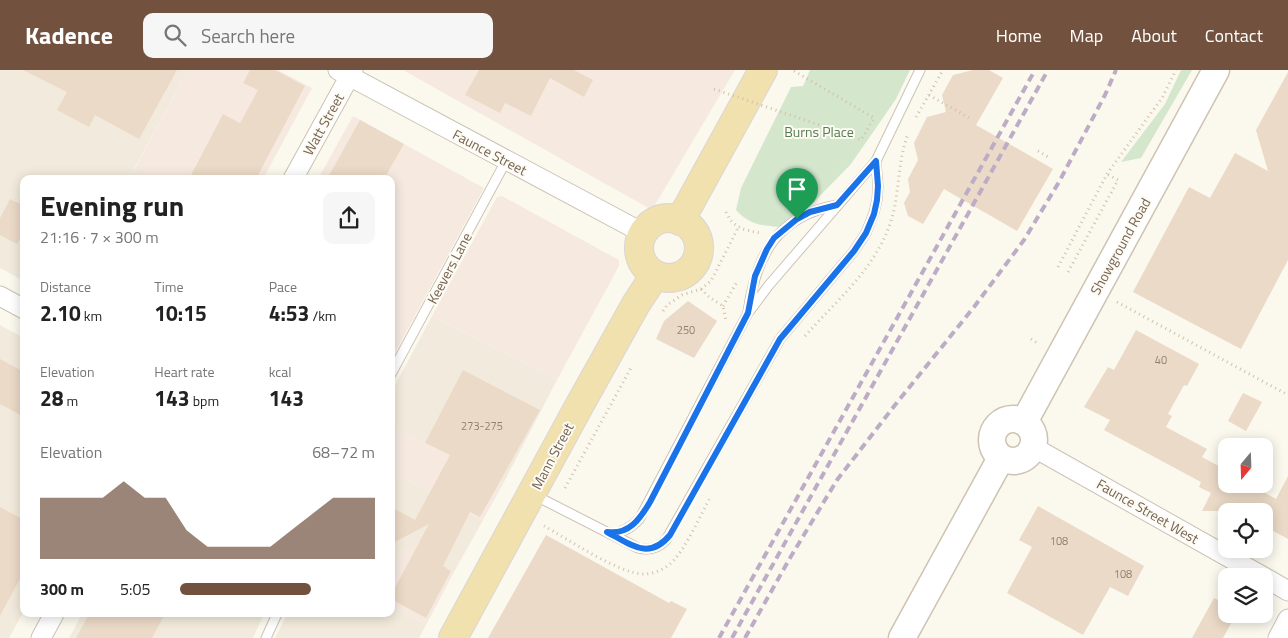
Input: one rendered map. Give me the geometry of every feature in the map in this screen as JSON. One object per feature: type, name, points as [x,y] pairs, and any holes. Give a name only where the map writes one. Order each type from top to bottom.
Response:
[{"type":"main road","points":[[680,222],[763,70]]},
{"type":"main road","points":[[673,219],[680,222],[695,234],[698,244],[698,253],[690,270],[673,278],[663,278],[654,275],[647,269],[639,252],[643,233],[648,226],[656,221],[673,219]]},
{"type":"main road","name":"Mann Street","points":[[453,638],[606,358],[654,275]]},
{"type":"street","name":"Showground Road","points":[[1024,422],[1216,70]]},
{"type":"street","name":"Faunce Street","points":[[347,72],[506,161],[643,233]]},
{"type":"street","name":"Watt Street","points":[[295,175],[347,72]]},
{"type":"street","points":[[0,296],[20,307]]},
{"type":"street","points":[[1017,419],[1024,422],[1030,426],[1033,433],[1033,447],[1026,457],[1020,460],[1001,458],[992,446],[993,432],[1003,421],[1017,419]]},
{"type":"street","name":"Faunce Street West","points":[[1033,447],[1247,568]]},
{"type":"street","points":[[902,638],[1001,458]]},
{"type":"street","name":"Faunce Street West","points":[[1273,583],[1288,591]]},
{"type":"street","points":[[41,638],[52,617]]},
{"type":"street","points":[[1278,638],[1288,619]]},
{"type":"lane","points":[[607,532],[618,533],[627,529],[643,513],[748,313],[769,285],[876,161],[920,70]]},
{"type":"lane","name":"Keevers Lane","points":[[395,367],[506,161]]},
{"type":"lane","points":[[532,493],[634,546],[644,550],[659,546],[670,535],[780,339],[854,251],[866,233],[874,214],[877,200],[876,161]]},
{"type":"lane","points":[[748,313],[755,276],[774,238],[797,219],[810,212],[837,205]]},
{"type":"lane","points":[[266,638],[276,617]]},
{"type":"path","points":[[916,119],[943,70]]},
{"type":"path","points":[[1058,267],[1107,174],[1162,98],[1176,70]]},
{"type":"path","points":[[714,90],[861,140],[874,118],[794,71]]},
{"type":"path","points":[[929,95],[971,119]]},
{"type":"path","points":[[892,220],[901,159],[909,131]]},
{"type":"path","points":[[1038,151],[1048,157]]},
{"type":"path","points":[[1068,272],[1118,180],[1107,174]]},
{"type":"path","points":[[726,212],[729,220],[738,228],[766,234]]},
{"type":"path","points":[[659,317],[667,305],[675,299],[688,292],[701,289],[711,281],[738,228]]},
{"type":"path","points":[[726,323],[723,306],[742,274]]},
{"type":"path","points":[[701,289],[723,306]]},
{"type":"path","points":[[1117,302],[1288,395]]},
{"type":"path","points":[[1031,339],[1044,346]]},
{"type":"path","points":[[565,488],[635,360]]},
{"type":"shaded area","points":[[0,70],[188,70],[134,169],[144,175],[20,175],[20,279],[0,268]]},
{"type":"shaded area","points":[[188,70],[278,70],[312,88],[265,175],[143,175],[134,170]]},
{"type":"shaded area","points":[[403,70],[735,70],[652,210]]},
{"type":"shaded area","points":[[353,116],[484,188],[395,353],[395,175],[320,175]]},
{"type":"shaded area","points":[[502,196],[619,260],[619,266],[557,380],[432,316],[497,197]]},
{"type":"shaded area","points":[[432,316],[557,380],[503,484],[395,428],[395,385]]},
{"type":"shaded area","points":[[0,325],[20,336],[21,617],[9,638],[0,638]]},
{"type":"shaded area","points":[[395,428],[503,484],[483,520],[395,474]]},
{"type":"shaded area","points":[[395,474],[483,520],[454,572],[405,548],[395,564]]},
{"type":"shaded area","points":[[404,547],[454,572],[426,625],[395,608],[395,564]]},
{"type":"shaded area","points":[[395,608],[426,625],[419,638],[275,638],[286,617],[395,617]]},
{"type":"shaded area","points":[[80,617],[263,617],[253,638],[69,638]]},
{"type":"green space","name":"Burns Place","points":[[810,70],[910,70],[896,99],[851,164],[810,206],[778,227],[756,223],[746,219],[736,210],[741,188],[791,87],[803,86]]},
{"type":"green space","points":[[1181,70],[1192,70],[1141,158],[1121,162],[1165,104]]},
{"type":"building","points":[[23,70],[177,70],[139,139],[95,115],[89,127],[57,110],[67,92]]},
{"type":"building","points":[[250,70],[275,70],[305,86],[258,175],[191,175],[223,114],[240,123],[258,90],[243,83]]},
{"type":"building","points":[[479,70],[574,70],[593,80],[584,97],[550,78],[531,116],[505,103],[500,113],[465,95]]},
{"type":"building","points":[[973,70],[989,70],[1003,78],[976,125],[1053,169],[1017,231],[944,189],[923,224],[908,216],[904,203],[910,192],[908,179],[918,160],[914,143],[927,117],[946,112],[942,95],[953,75]]},
{"type":"building","points":[[1288,72],[1288,260],[1241,349],[1133,292],[1189,187],[1210,198],[1235,153],[1268,171],[1256,130]]},
{"type":"building","points":[[360,120],[404,144],[386,175],[329,175]]},
{"type":"building","points":[[10,199],[20,204],[20,239],[17,244],[0,235],[0,218]]},
{"type":"building","points":[[688,301],[717,321],[694,358],[656,339],[664,321]]},
{"type":"building","points":[[1136,330],[1199,364],[1187,386],[1184,385],[1168,414],[1172,416],[1166,427],[1207,449],[1202,457],[1218,466],[1218,493],[1265,493],[1276,499],[1288,476],[1288,539],[1273,531],[1273,503],[1218,503],[1218,511],[1202,511],[1211,493],[1199,487],[1201,482],[1104,430],[1110,420],[1084,407],[1108,367],[1114,370]]},
{"type":"building","points":[[0,359],[20,370],[20,415],[0,404]]},
{"type":"building","points":[[463,370],[540,410],[480,517],[470,512],[443,566],[451,571],[426,618],[395,601],[395,588],[429,524],[395,542],[395,509],[415,520],[450,455],[425,443]]},
{"type":"building","points":[[1243,393],[1262,402],[1246,431],[1228,421]]},
{"type":"building","points":[[1038,506],[1144,566],[1128,596],[1110,587],[1083,635],[1007,593],[1032,547],[1019,540]]},
{"type":"building","points":[[0,507],[20,518],[20,578],[0,616]]},
{"type":"building","points":[[546,535],[669,603],[671,601],[687,609],[671,638],[488,638]]},
{"type":"building","points":[[1214,598],[1218,600],[1218,623],[1231,623],[1223,638],[1192,638]]},
{"type":"building","points":[[87,617],[163,617],[152,638],[76,638]]},
{"type":"railway","points":[[719,638],[1035,70]]},
{"type":"railway","points":[[732,638],[1048,70]]},
{"type":"railway","points":[[745,638],[837,480],[974,307],[1024,240],[1059,182],[1105,95],[1116,70]]},
{"type":"route","points":[[876,161],[877,200],[871,224],[854,251],[780,339],[670,535],[659,546],[644,550],[607,532],[618,533],[632,526],[650,502],[748,313],[755,276],[767,249],[783,229],[797,219],[810,212],[837,205],[876,161]]}]
